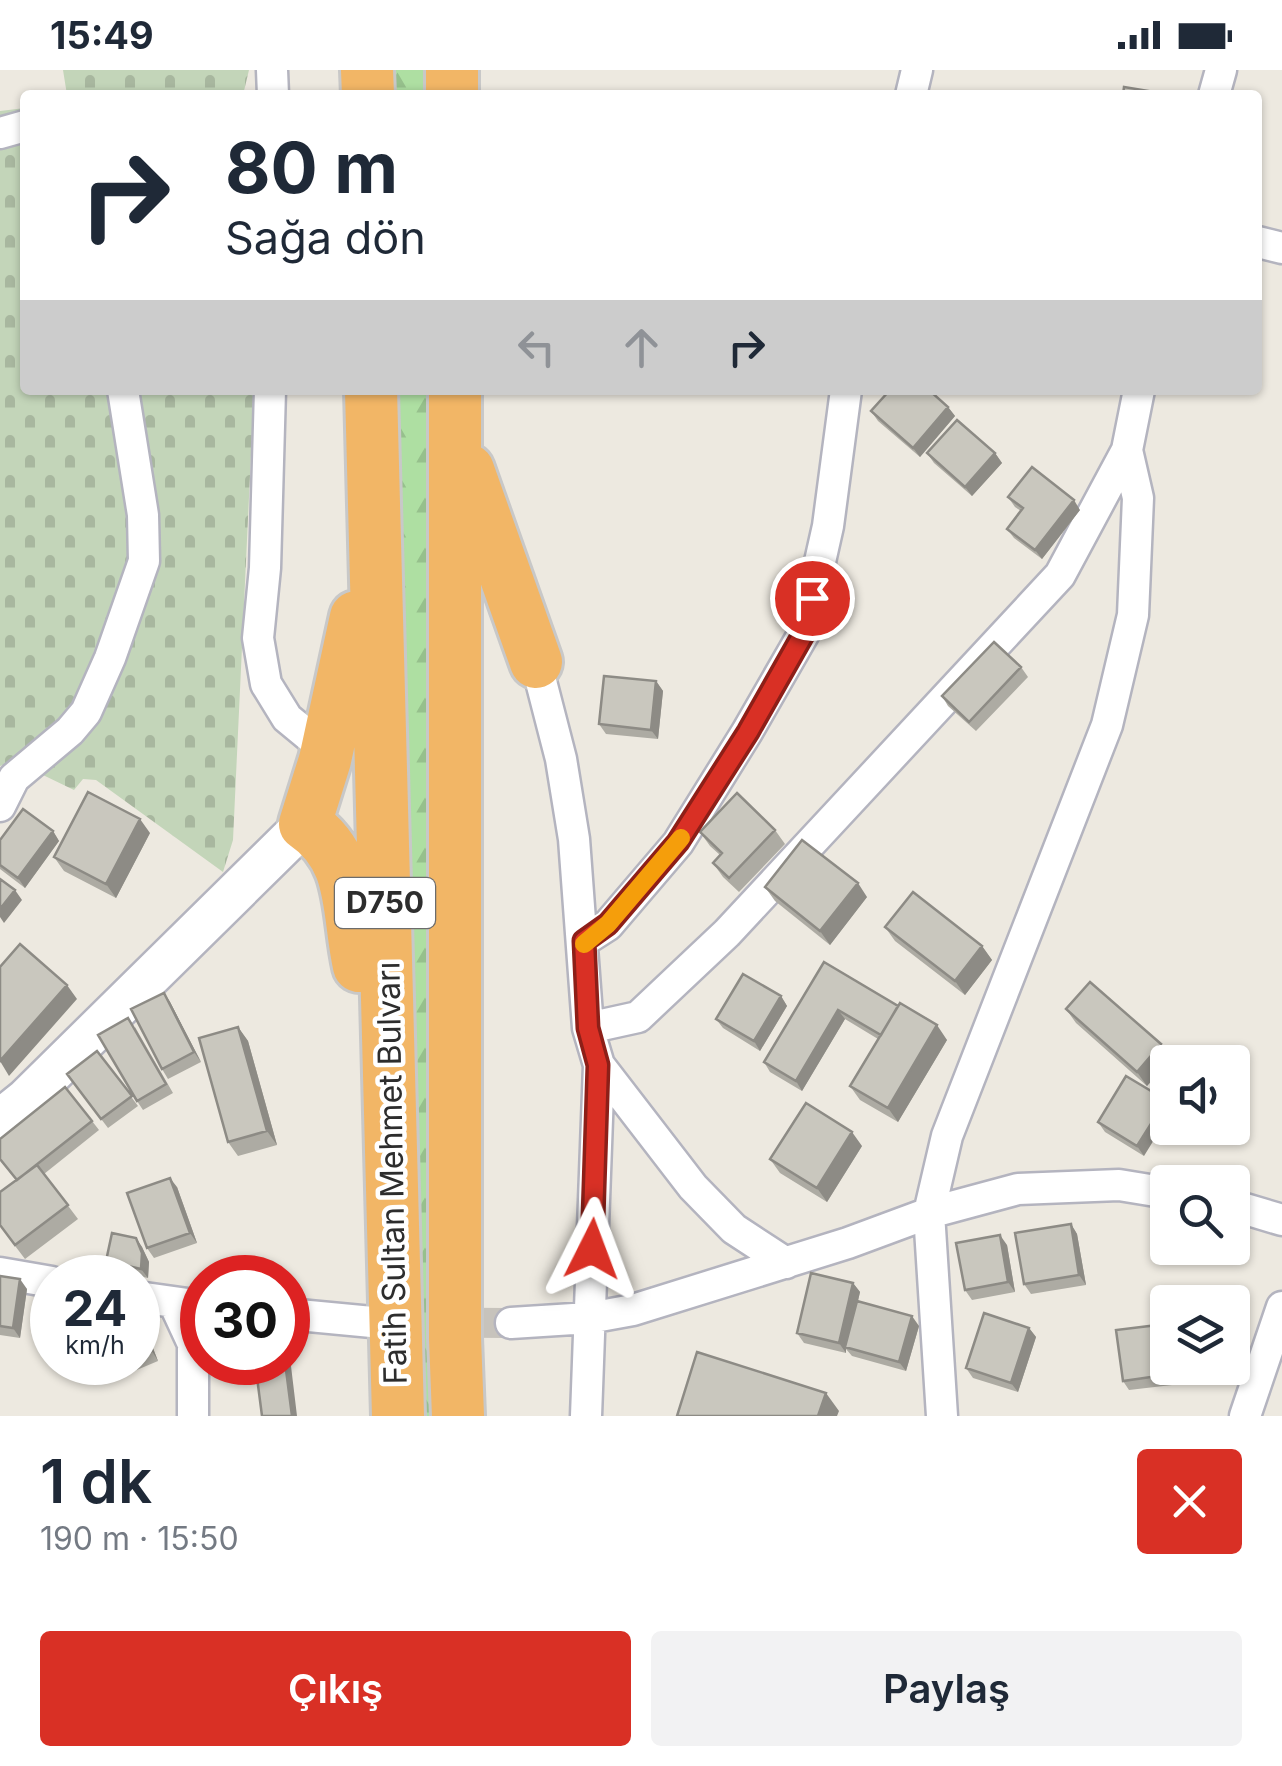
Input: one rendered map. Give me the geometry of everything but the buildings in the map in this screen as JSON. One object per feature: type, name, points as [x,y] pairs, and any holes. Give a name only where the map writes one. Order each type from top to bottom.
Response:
[{"type":"highway","name":"Fatih Sultan Mehmet Bulvarı","points":[[371,395],[398,1416]]},
{"type":"highway","points":[[456,412],[536,662]]},
{"type":"highway","name":"Fatih Sultan Mehmet Bulvarı","points":[[456,412],[458,1416]]},
{"type":"highway","points":[[374,502],[349,659],[305,824],[324,836],[336,853],[344,876],[358,960],[390,1074]]},
{"type":"highway","points":[[457,1167],[476,1282],[482,1416]]},
{"type":"street","points":[[0,806],[7,779],[70,732],[86,712],[110,658],[144,561],[143,514],[125,395]]},
{"type":"street","points":[[270,395],[258,638],[266,684],[276,701],[287,718],[327,751]]},
{"type":"street","points":[[584,941],[608,924],[678,842],[748,732],[804,633],[828,526],[845,395]]},
{"type":"street","points":[[588,1028],[638,1018],[753,905],[1060,575],[1127,450],[1138,395]]},
{"type":"street","points":[[942,1416],[929,1213],[947,1136],[1107,725],[1133,615],[1138,498],[1127,450]]},
{"type":"street","points":[[536,662],[564,775],[574,838],[588,1028],[598,1065],[586,1416]]},
{"type":"street","points":[[0,1120],[26,1099],[305,824]]},
{"type":"street","points":[[598,1065],[693,1187],[734,1230],[786,1263]]},
{"type":"street","points":[[511,1323],[588,1318],[633,1310],[929,1213],[1018,1189],[1119,1184],[1150,1190]]},
{"type":"street","points":[[1250,1210],[1282,1220]]},
{"type":"street","points":[[0,1273],[30,1278]]},
{"type":"street","points":[[1245,1416],[1282,1308]]},
{"type":"street","points":[[310,1316],[372,1322]]},
{"type":"street","points":[[194,1385],[194,1416]]},
{"type":"green space","points":[[63,70],[249,70],[244,90],[66,90]]},
{"type":"green space","points":[[389,70],[430,70],[430,90],[390,90]]},
{"type":"green space","points":[[20,109],[20,395],[254,395],[233,840],[223,872],[96,780],[83,779],[74,790],[14,761],[0,766],[0,111]]},
{"type":"green space","points":[[397,395],[435,395],[435,1416],[420,1416]]},
{"type":"tunnel","points":[[384,1322],[511,1323]]},
{"type":"slow traffic","points":[[584,944],[608,924],[681,838]]},
{"type":"route","points":[[592,1249],[598,1065],[588,1028],[584,941],[608,924],[678,842],[748,732],[804,633],[812,598]]}]
